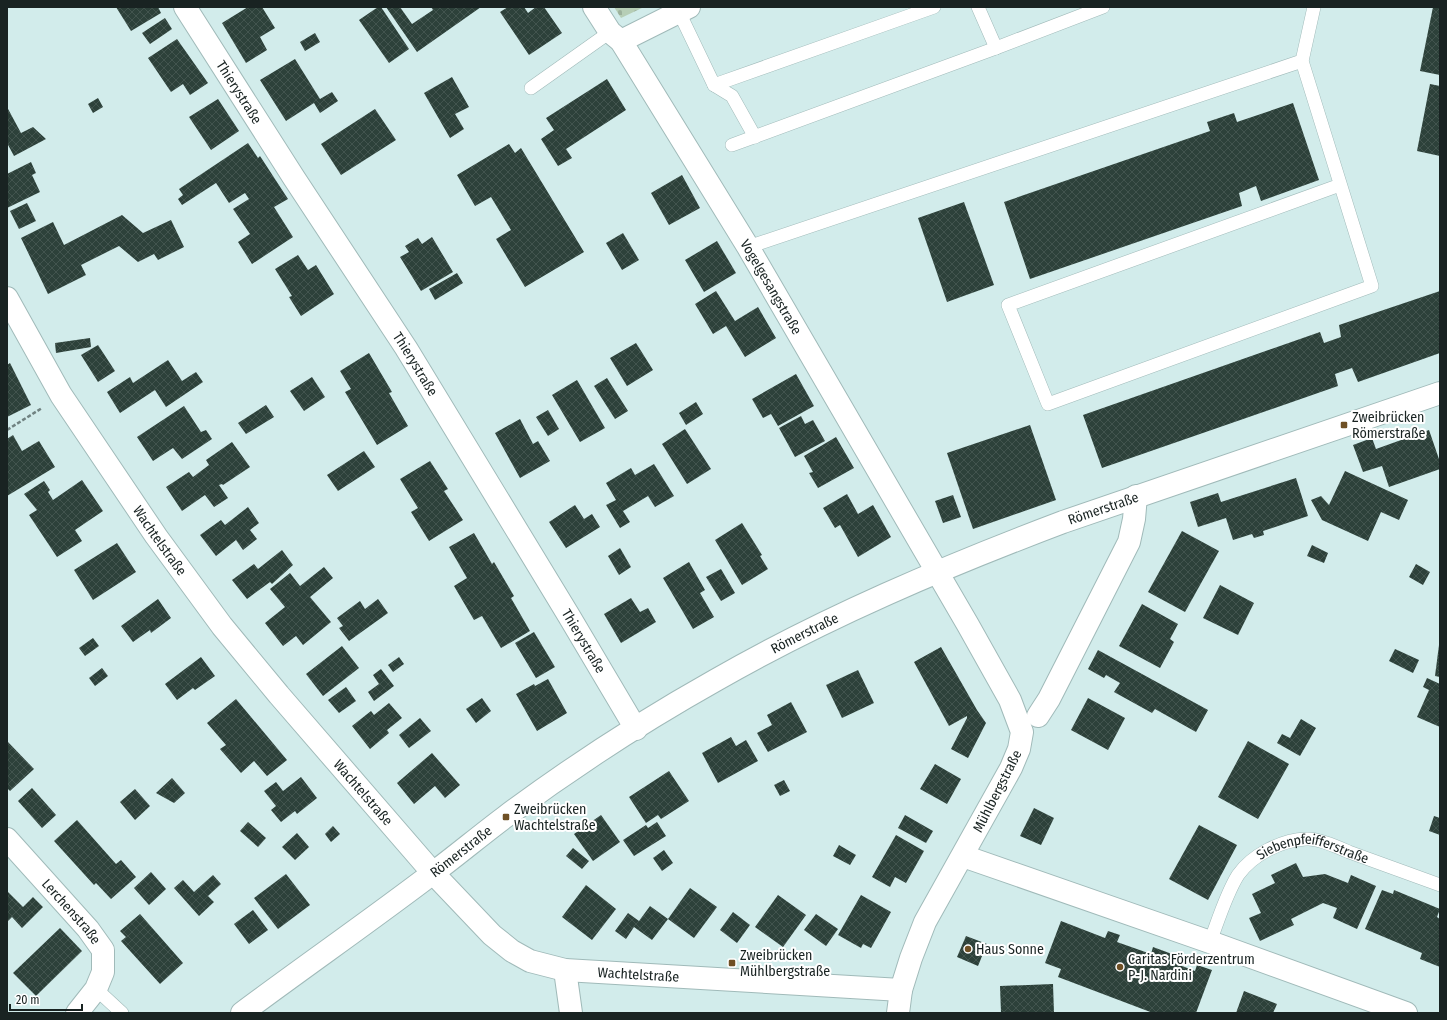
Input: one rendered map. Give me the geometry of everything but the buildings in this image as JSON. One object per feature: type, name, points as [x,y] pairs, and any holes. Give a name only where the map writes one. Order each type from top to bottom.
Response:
[{"type":"street","name":"Thierystraße","points":[[185,7],[294,178],[406,348],[636,729]]},
{"type":"street","name":"Vogelgesangstraße","points":[[594,7],[616,37],[748,247],[938,573]]},
{"type":"street","points":[[616,37],[684,10]]},
{"type":"street","name":"Wachtelstraße","points":[[7,298],[61,395],[156,536],[222,626],[279,695],[433,873],[492,935],[512,951],[530,961],[565,970],[901,990]]},
{"type":"street","name":"Römerstraße","points":[[242,1013],[569,772],[716,680],[790,640],[867,603],[1001,545],[1136,496],[1440,393]]},
{"type":"street","points":[[1038,716],[1049,699],[1129,542],[1134,519],[1136,496]]},
{"type":"street","name":"Mühlbergstraße","points":[[898,1013],[901,990],[911,958],[925,922],[1011,768],[1019,749],[1022,732],[1010,700],[938,573]]},
{"type":"street","name":"Lerchenstraße","points":[[7,839],[88,929],[103,950],[103,972],[96,989],[77,1013]]},
{"type":"street","points":[[963,856],[1210,942],[1406,1013]]},
{"type":"street","points":[[565,970],[571,1013]]},
{"type":"lane","points":[[714,86],[934,7]]},
{"type":"lane","points":[[978,7],[996,48]]},
{"type":"lane","points":[[732,145],[1103,7]]},
{"type":"lane","points":[[1314,7],[1302,62],[1372,286],[1048,404],[1008,305],[1340,185]]},
{"type":"lane","points":[[684,10],[714,86],[732,96],[754,137]]},
{"type":"lane","points":[[531,88],[616,37]]},
{"type":"lane","points":[[748,247],[1302,62]]},
{"type":"lane","name":"Siebenpfeifferstraße","points":[[1210,942],[1229,893],[1238,875],[1249,862],[1270,848],[1289,841],[1307,838],[1330,844],[1440,885]]},
{"type":"lane","points":[[96,989],[122,1013]]},
{"type":"path","points":[[7,430],[61,395]]},
{"type":"green space","points":[[614,7],[644,7],[621,18]]},
{"type":"place","name":"Zweibrücken Römerstraße","points":[[1344,425]]},
{"type":"place","name":"Zweibrücken Wachtelstraße","points":[[506,817]]},
{"type":"place","name":"Haus Sonne","points":[[968,949]]},
{"type":"place","name":"Zweibrücken Mühlbergstraße","points":[[732,963]]},
{"type":"place","name":"Caritas Förderzentrum P-J. Nardini","points":[[1120,967]]}]
